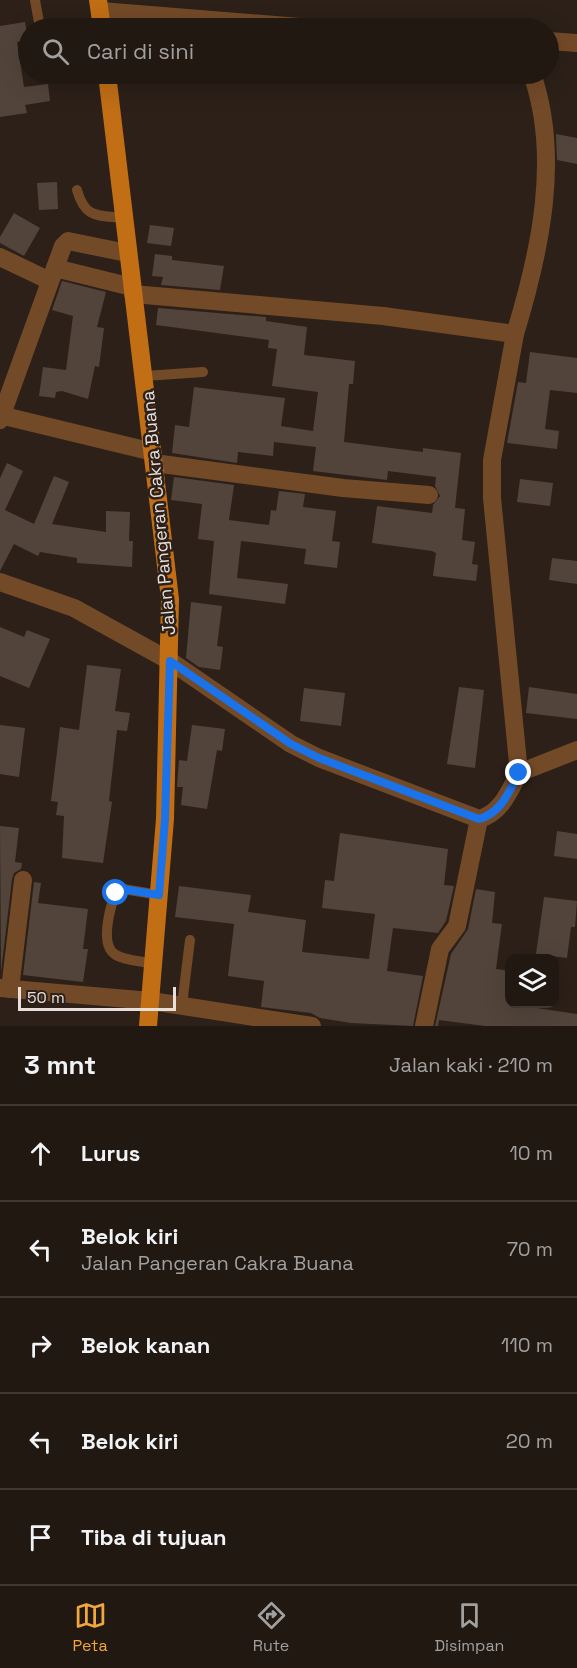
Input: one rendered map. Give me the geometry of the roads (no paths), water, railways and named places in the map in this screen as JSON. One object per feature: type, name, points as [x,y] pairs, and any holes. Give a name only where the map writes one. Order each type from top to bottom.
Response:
[{"type":"main road","name":"Jalan Pangeran Cakra Buana","points":[[108,84],[122,218],[145,376],[170,599],[165,819],[148,1026]]},
{"type":"street","points":[[100,13],[171,18]]},
{"type":"street","points":[[559,42],[577,43]]},
{"type":"street","points":[[0,582],[74,608],[170,661],[291,744],[319,758],[479,819],[489,816],[501,806],[519,773],[492,498],[492,460],[515,334],[536,256],[543,217],[543,136],[536,84]]},
{"type":"street","points":[[127,253],[68,241],[52,275],[1,417],[153,457],[343,488],[429,495]]},
{"type":"street","points":[[0,256],[52,275],[133,290],[383,316],[515,334]]},
{"type":"street","points":[[519,773],[577,750]]},
{"type":"street","points":[[424,1026],[440,949],[457,926],[479,819]]},
{"type":"street","points":[[23,880],[5,989],[151,1001],[182,1005],[256,1021],[312,1026]]},
{"type":"lane","points":[[35,0],[38,18]]},
{"type":"lane","points":[[77,190],[84,209],[122,218]]},
{"type":"lane","points":[[145,376],[203,372]]},
{"type":"lane","points":[[154,964],[117,956],[110,949],[108,937],[111,904],[116,893],[123,889],[159,895]]},
{"type":"lane","points":[[182,1005],[190,940]]}]
